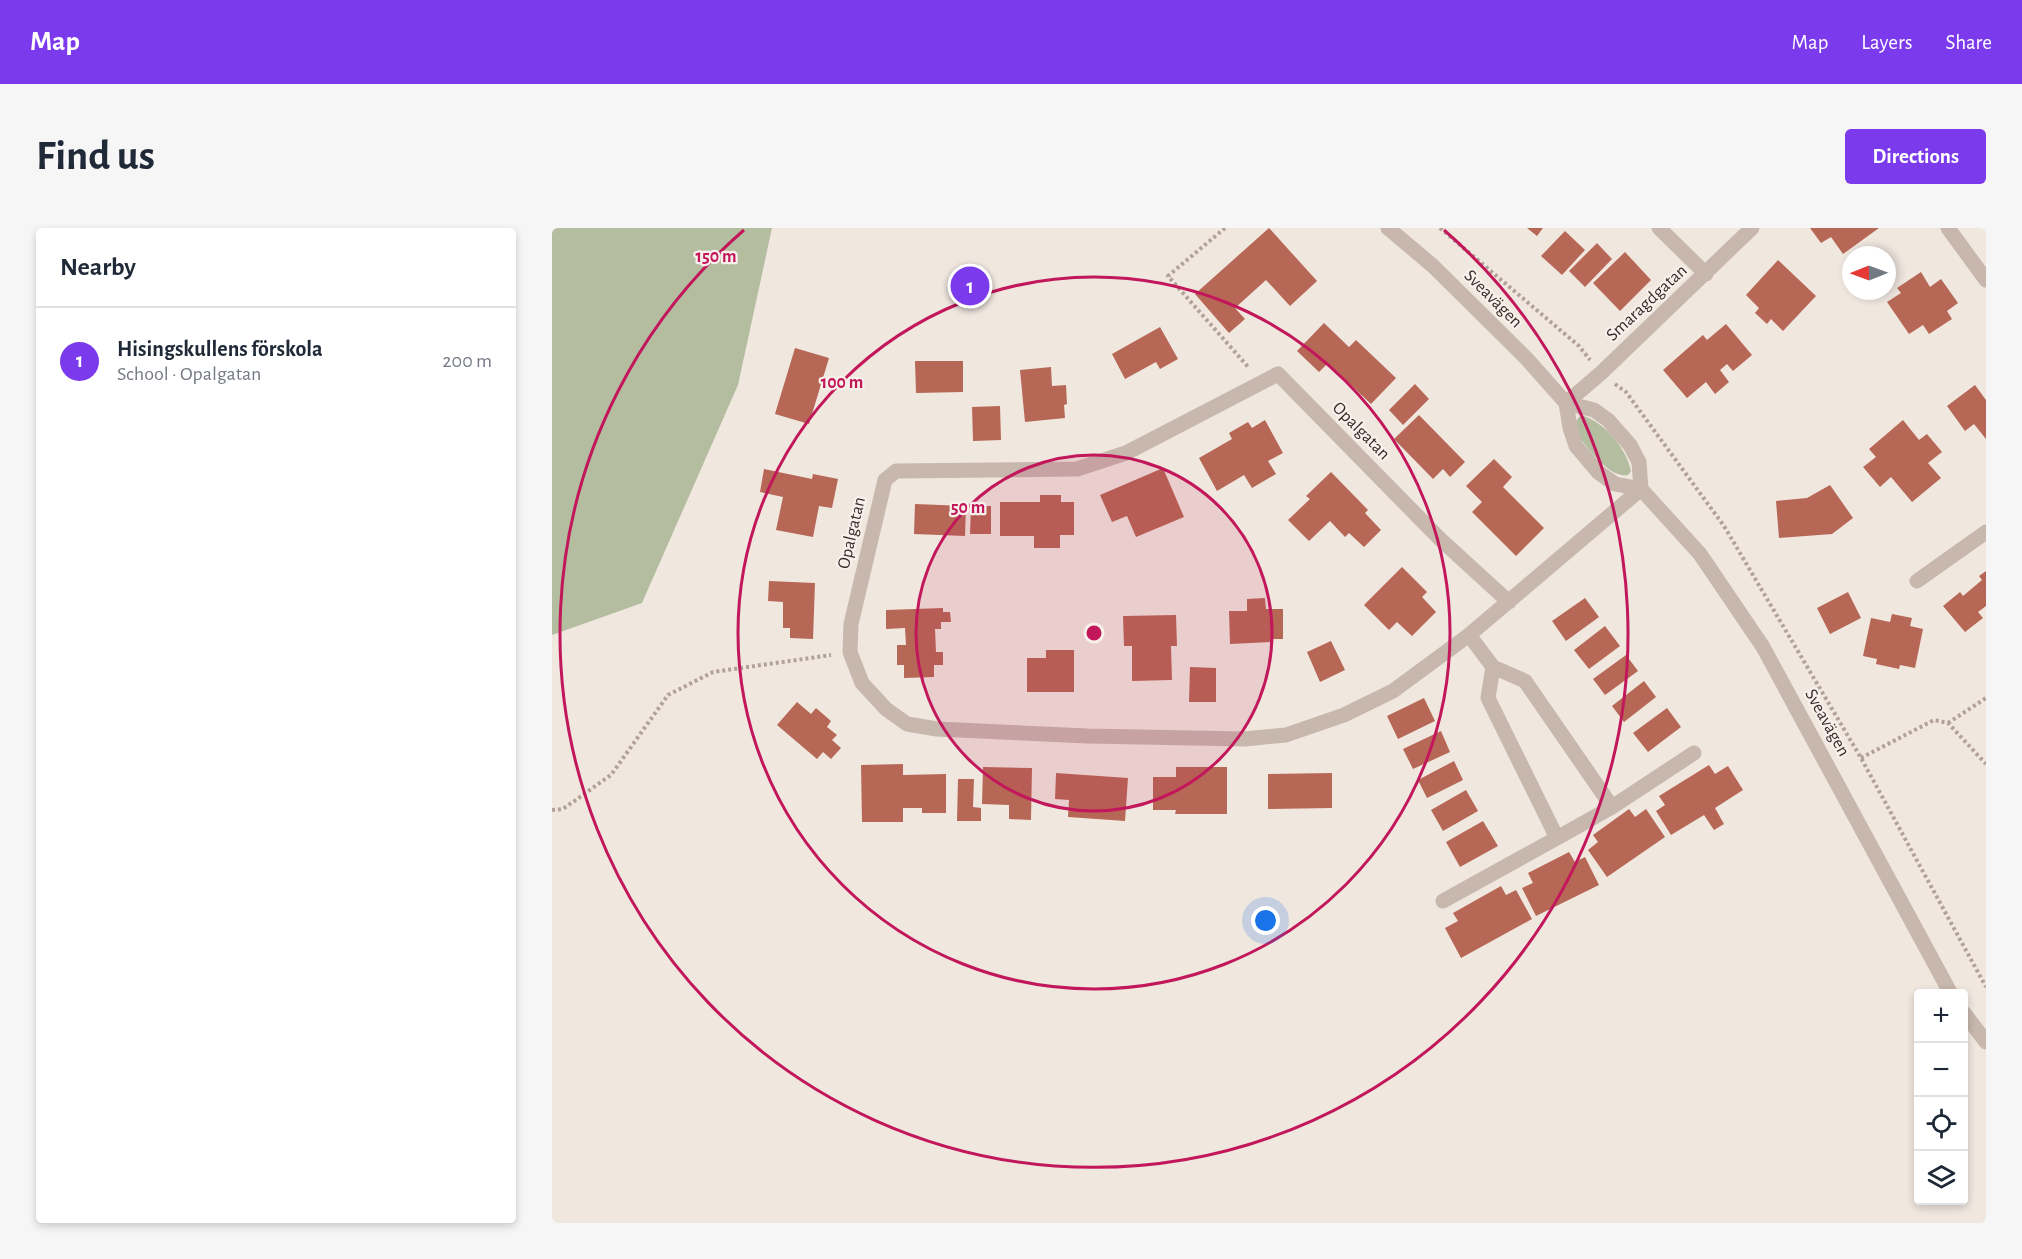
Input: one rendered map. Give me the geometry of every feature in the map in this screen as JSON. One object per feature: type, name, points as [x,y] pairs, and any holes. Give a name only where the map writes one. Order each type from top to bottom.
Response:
[{"type":"street","name":"Sveavägen","points":[[1388,228],[1433,266],[1527,359],[1566,403]]},
{"type":"street","points":[[1659,228],[1706,274]]},
{"type":"street","name":"Smaragdgatan","points":[[1566,403],[1601,373],[1752,228]]},
{"type":"street","points":[[1948,228],[1986,280]]},
{"type":"street","name":"Opalgatan","points":[[1509,602],[1440,539],[1278,374],[1126,453],[1077,469],[896,471],[885,480],[851,624],[850,652],[862,683],[885,709],[907,724],[937,729],[1076,735],[1244,739],[1286,735],[1344,715],[1393,691],[1469,635],[1509,602],[1641,489]]},
{"type":"street","points":[[1566,403],[1594,410],[1608,420],[1630,445],[1639,462],[1641,489],[1615,484],[1598,472],[1576,446],[1566,403]]},
{"type":"street","name":"Sveavägen","points":[[1641,489],[1700,554],[1762,647],[1949,989]]},
{"type":"street","points":[[1917,580],[1986,532]]},
{"type":"street","points":[[1469,635],[1493,667],[1525,681],[1612,807]]},
{"type":"street","points":[[1493,667],[1488,698],[1557,838]]},
{"type":"street","points":[[1443,901],[1612,807],[1694,753]]},
{"type":"street","points":[[1968,1018],[1986,1042]]},
{"type":"path","points":[[1225,228],[1168,276],[1261,382]]},
{"type":"path","points":[[552,810],[564,809],[610,775],[668,695],[713,672],[850,652]]},
{"type":"path","points":[[1948,723],[1986,698]]},
{"type":"path","points":[[1861,758],[1934,720],[1948,723],[1986,764]]},
{"type":"green space","points":[[552,228],[772,228],[738,385],[642,603],[552,635]]},
{"type":"green space","points":[[1584,416],[1600,425],[1620,446],[1631,471],[1628,475],[1615,473],[1608,469],[1581,439],[1576,421],[1579,417]]},
{"type":"building","points":[[1269,228],[1317,281],[1290,306],[1266,280],[1235,308],[1245,319],[1229,333],[1195,294]]},
{"type":"building","points":[[1527,228],[1543,228],[1537,236]]},
{"type":"building","points":[[1810,228],[1879,228],[1854,246],[1842,246],[1842,253],[1831,237],[1821,243]]},
{"type":"building","points":[[1565,231],[1585,250],[1562,275],[1541,256]]},
{"type":"building","points":[[1597,243],[1612,259],[1585,287],[1569,271]]},
{"type":"building","points":[[1625,252],[1651,280],[1620,311],[1593,283]]},
{"type":"building","points":[[1778,260],[1816,296],[1783,331],[1771,319],[1767,324],[1755,313],[1759,308],[1746,295]]},
{"type":"building","points":[[1921,272],[1930,287],[1941,279],[1958,303],[1947,311],[1952,319],[1929,334],[1923,325],[1909,334],[1887,302],[1896,300],[1896,296],[1901,293],[1897,288]]},
{"type":"building","points":[[1324,323],[1349,347],[1356,340],[1396,378],[1371,404],[1328,363],[1319,372],[1297,351]]},
{"type":"building","points":[[1726,324],[1752,355],[1733,371],[1727,364],[1720,370],[1729,382],[1715,394],[1706,382],[1687,398],[1663,370],[1703,335],[1707,340]]},
{"type":"building","points":[[1160,327],[1178,359],[1160,369],[1156,362],[1125,379],[1112,354]]},
{"type":"building","points":[[795,348],[829,358],[809,424],[775,414]]},
{"type":"building","points":[[915,361],[963,361],[963,392],[916,393]]},
{"type":"building","points":[[1051,367],[1052,386],[1066,385],[1065,418],[1025,422],[1020,370]]},
{"type":"building","points":[[1415,384],[1429,399],[1403,425],[1389,410]]},
{"type":"building","points":[[1975,385],[1986,400],[1986,439],[1974,424],[1965,431],[1947,406]]},
{"type":"building","points":[[1000,406],[1001,440],[973,441],[972,407]]},
{"type":"building","points":[[1419,415],[1465,462],[1450,477],[1443,469],[1433,479],[1394,439]]},
{"type":"building","points":[[1265,420],[1283,453],[1268,461],[1276,474],[1252,488],[1244,475],[1217,491],[1199,458],[1232,439],[1229,433],[1248,422],[1252,428]]},
{"type":"building","points":[[1903,420],[1919,440],[1927,434],[1942,452],[1928,463],[1941,478],[1912,502],[1891,477],[1880,487],[1863,467],[1876,457],[1869,449]]},
{"type":"building","points":[[1494,459],[1512,477],[1503,487],[1544,528],[1516,556],[1472,512],[1482,502],[1466,486]]},
{"type":"building","points":[[1163,468],[1184,517],[1136,537],[1127,516],[1112,522],[1100,495]]},
{"type":"building","points":[[764,469],[812,479],[813,474],[838,479],[832,508],[819,506],[813,537],[776,530],[783,497],[760,492]]},
{"type":"building","points":[[1331,472],[1368,510],[1365,513],[1381,530],[1364,547],[1349,533],[1345,537],[1330,521],[1309,541],[1288,520],[1310,499],[1306,496]]},
{"type":"building","points":[[1830,485],[1853,518],[1832,534],[1779,538],[1776,501],[1807,498]]},
{"type":"building","points":[[1040,495],[1061,495],[1061,502],[1074,502],[1074,535],[1060,535],[1060,548],[1034,548],[1034,536],[1000,536],[1000,502],[1040,502]]},
{"type":"building","points":[[915,504],[966,506],[965,536],[914,534]]},
{"type":"building","points":[[971,506],[991,506],[991,534],[970,534]]},
{"type":"building","points":[[1402,567],[1427,592],[1422,597],[1436,612],[1412,636],[1397,622],[1389,630],[1364,605]]},
{"type":"building","points":[[1986,571],[1986,606],[1978,612],[1983,618],[1965,632],[1943,606],[1960,592],[1963,596],[1982,580],[1979,576]]},
{"type":"building","points":[[769,581],[815,583],[813,639],[790,638],[790,628],[783,628],[783,602],[768,601]]},
{"type":"building","points":[[1848,592],[1861,618],[1830,634],[1817,608]]},
{"type":"building","points":[[1265,598],[1266,609],[1283,609],[1283,639],[1271,639],[1271,642],[1230,644],[1229,611],[1247,611],[1247,599]]},
{"type":"building","points":[[1585,598],[1599,617],[1566,641],[1552,621]]},
{"type":"building","points":[[943,608],[943,612],[950,612],[951,622],[941,622],[941,629],[935,629],[936,652],[943,652],[943,665],[934,665],[934,677],[904,678],[904,665],[897,665],[897,645],[906,645],[905,628],[886,629],[886,610]]},
{"type":"building","points":[[1892,614],[1912,618],[1910,626],[1923,629],[1915,668],[1900,665],[1899,669],[1876,664],[1877,659],[1863,656],[1871,618],[1890,622]]},
{"type":"building","points":[[1176,615],[1177,646],[1171,646],[1172,680],[1132,681],[1132,646],[1124,646],[1123,616]]},
{"type":"building","points":[[1605,626],[1620,646],[1589,669],[1574,650]]},
{"type":"building","points":[[1331,641],[1345,670],[1320,682],[1307,652]]},
{"type":"building","points":[[1046,650],[1074,650],[1074,692],[1027,692],[1027,658],[1046,658]]},
{"type":"building","points":[[1626,655],[1638,671],[1605,695],[1593,679]]},
{"type":"building","points":[[1190,667],[1216,668],[1216,702],[1189,702]]},
{"type":"building","points":[[1644,681],[1656,697],[1624,722],[1612,706]]},
{"type":"building","points":[[1424,698],[1435,721],[1398,739],[1387,716]]},
{"type":"building","points":[[797,702],[811,714],[816,708],[831,721],[827,727],[837,735],[832,740],[841,748],[831,759],[823,752],[817,759],[777,725]]},
{"type":"building","points":[[1667,708],[1681,727],[1648,752],[1633,733]]},
{"type":"building","points":[[1441,731],[1450,752],[1413,769],[1403,749]]},
{"type":"building","points":[[1454,761],[1463,780],[1427,798],[1418,780]]},
{"type":"building","points":[[903,764],[903,775],[946,774],[946,813],[922,813],[922,808],[903,808],[903,822],[862,822],[861,765]]},
{"type":"building","points":[[1709,765],[1715,774],[1728,766],[1743,790],[1715,808],[1724,824],[1714,830],[1704,815],[1671,835],[1656,811],[1665,805],[1659,796]]},
{"type":"building","points":[[983,767],[1032,768],[1031,820],[1009,819],[1009,805],[982,804]]},
{"type":"building","points":[[1176,767],[1227,767],[1227,814],[1175,814],[1176,810],[1153,810],[1153,777],[1176,777]]},
{"type":"building","points":[[1056,773],[1128,778],[1125,821],[1068,817],[1069,800],[1055,799]]},
{"type":"building","points":[[1332,773],[1332,808],[1268,809],[1268,774]]},
{"type":"building","points":[[958,779],[974,779],[973,807],[981,808],[981,821],[957,821]]},
{"type":"building","points":[[1466,790],[1478,811],[1443,831],[1431,810]]},
{"type":"building","points":[[1629,809],[1635,817],[1646,809],[1665,837],[1607,877],[1588,850],[1598,842],[1593,835]]},
{"type":"building","points":[[1483,821],[1498,846],[1460,867],[1446,842]]},
{"type":"building","points":[[1569,852],[1575,862],[1585,857],[1599,885],[1536,916],[1522,888],[1533,883],[1528,873]]},
{"type":"building","points":[[1501,886],[1506,895],[1516,890],[1532,919],[1461,958],[1445,928],[1458,921],[1453,913]]},
{"type":"place","name":"Hisingskullens förskola","points":[[970,286]]}]
